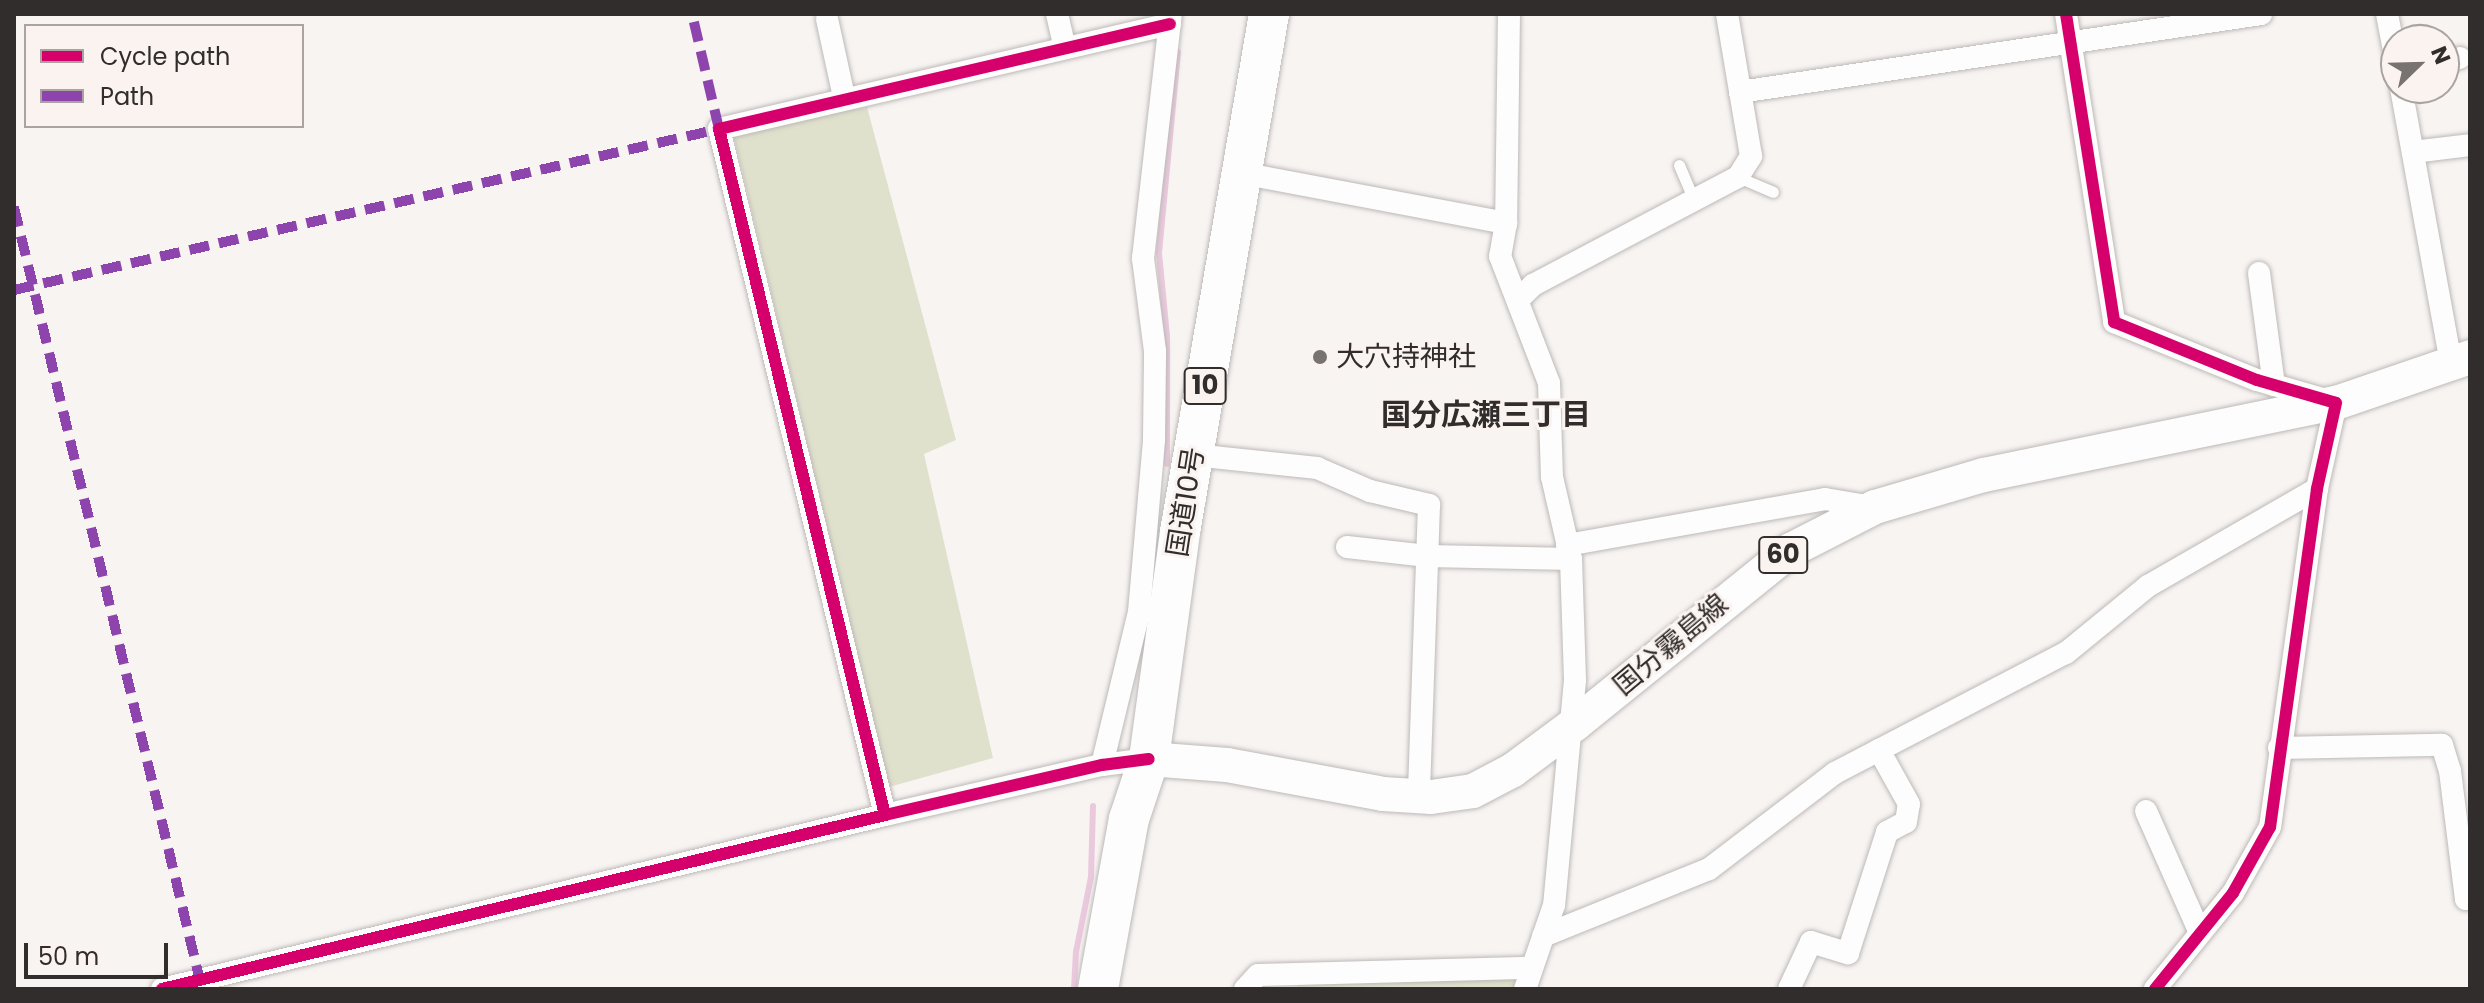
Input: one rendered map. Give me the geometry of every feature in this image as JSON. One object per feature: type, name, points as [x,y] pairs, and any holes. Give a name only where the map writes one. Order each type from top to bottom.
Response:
[{"type":"highway","name":"国道10号","points":[[1098,989],[1126,833],[1149,759],[1168,494],[1194,455],[1269,14]]},
{"type":"main road","name":"国分霧島線","points":[[1149,759],[1227,765],[1419,797],[1487,785],[1575,724],[1751,579],[1791,550],[1875,507],[1984,475],[2336,403],[2461,361]]},
{"type":"street","points":[[1057,14],[1065,48]]},
{"type":"street","points":[[1245,989],[1258,975],[1528,978],[1554,905],[1565,763],[1575,724],[1569,552],[1552,477],[1549,383],[1500,256],[1506,223],[1509,14]]},
{"type":"street","points":[[1519,299],[1533,285],[1738,177],[1751,156],[1727,14]]},
{"type":"street","points":[[2066,14],[2114,322],[2274,385],[2336,403],[2317,489],[2270,827],[2233,893],[2155,989]]},
{"type":"street","points":[[1740,92],[2261,14]]},
{"type":"street","points":[[827,19],[844,97]]},
{"type":"street","points":[[885,815],[719,129],[844,97],[1065,48],[1171,19],[1143,258],[1168,494],[1102,765]]},
{"type":"street","points":[[2404,104],[2461,361]]},
{"type":"street","points":[[2413,152],[2470,145]]},
{"type":"street","points":[[1241,173],[1506,223]]},
{"type":"street","points":[[2259,273],[2274,385]]},
{"type":"street","points":[[1194,455],[1317,468],[1370,491],[1429,505],[1419,797]]},
{"type":"street","points":[[1543,936],[1709,869],[1835,773],[2066,653],[2148,586],[2317,489]]},
{"type":"street","points":[[1347,547],[1427,556],[1569,552],[1825,499],[1875,507]]},
{"type":"street","points":[[2279,748],[2442,745],[2450,771],[2466,899],[2470,899]]},
{"type":"street","points":[[1789,989],[1811,942],[1848,953],[1887,832],[1906,822],[1909,804],[1879,750]]},
{"type":"street","points":[[162,989],[885,815],[1102,765],[1149,759]]},
{"type":"street","points":[[2146,811],[2200,933]]},
{"type":"lane","points":[[1679,165],[1694,202]]},
{"type":"lane","points":[[1738,177],[1773,192]]},
{"type":"green space","points":[[867,107],[956,440],[924,454],[993,758],[889,787],[733,132]]},
{"type":"green space","points":[[1516,974],[1514,989],[1297,989],[1297,983]]},
{"type":"waterway","points":[[1167,464],[1167,336],[1159,253],[1178,52]]},
{"type":"waterway","points":[[1074,989],[1076,952],[1091,877],[1093,806]]},
{"type":"marked path","points":[[14,290],[719,129],[692,14]]},
{"type":"marked path","points":[[14,207],[201,985]]},
{"type":"cycle path","points":[[2066,14],[2114,322],[2257,380],[2336,403],[2317,489],[2270,827],[2233,893],[2155,989]]},
{"type":"cycle path","points":[[885,815],[719,129],[1170,24]]},
{"type":"cycle path","points":[[162,989],[885,815],[1102,765],[1149,759]]},
{"type":"place","name":"大穴持神社","points":[[1320,357]]},
{"type":"district","name":"国分広瀬三丁目","points":[[1486,415]]}]
